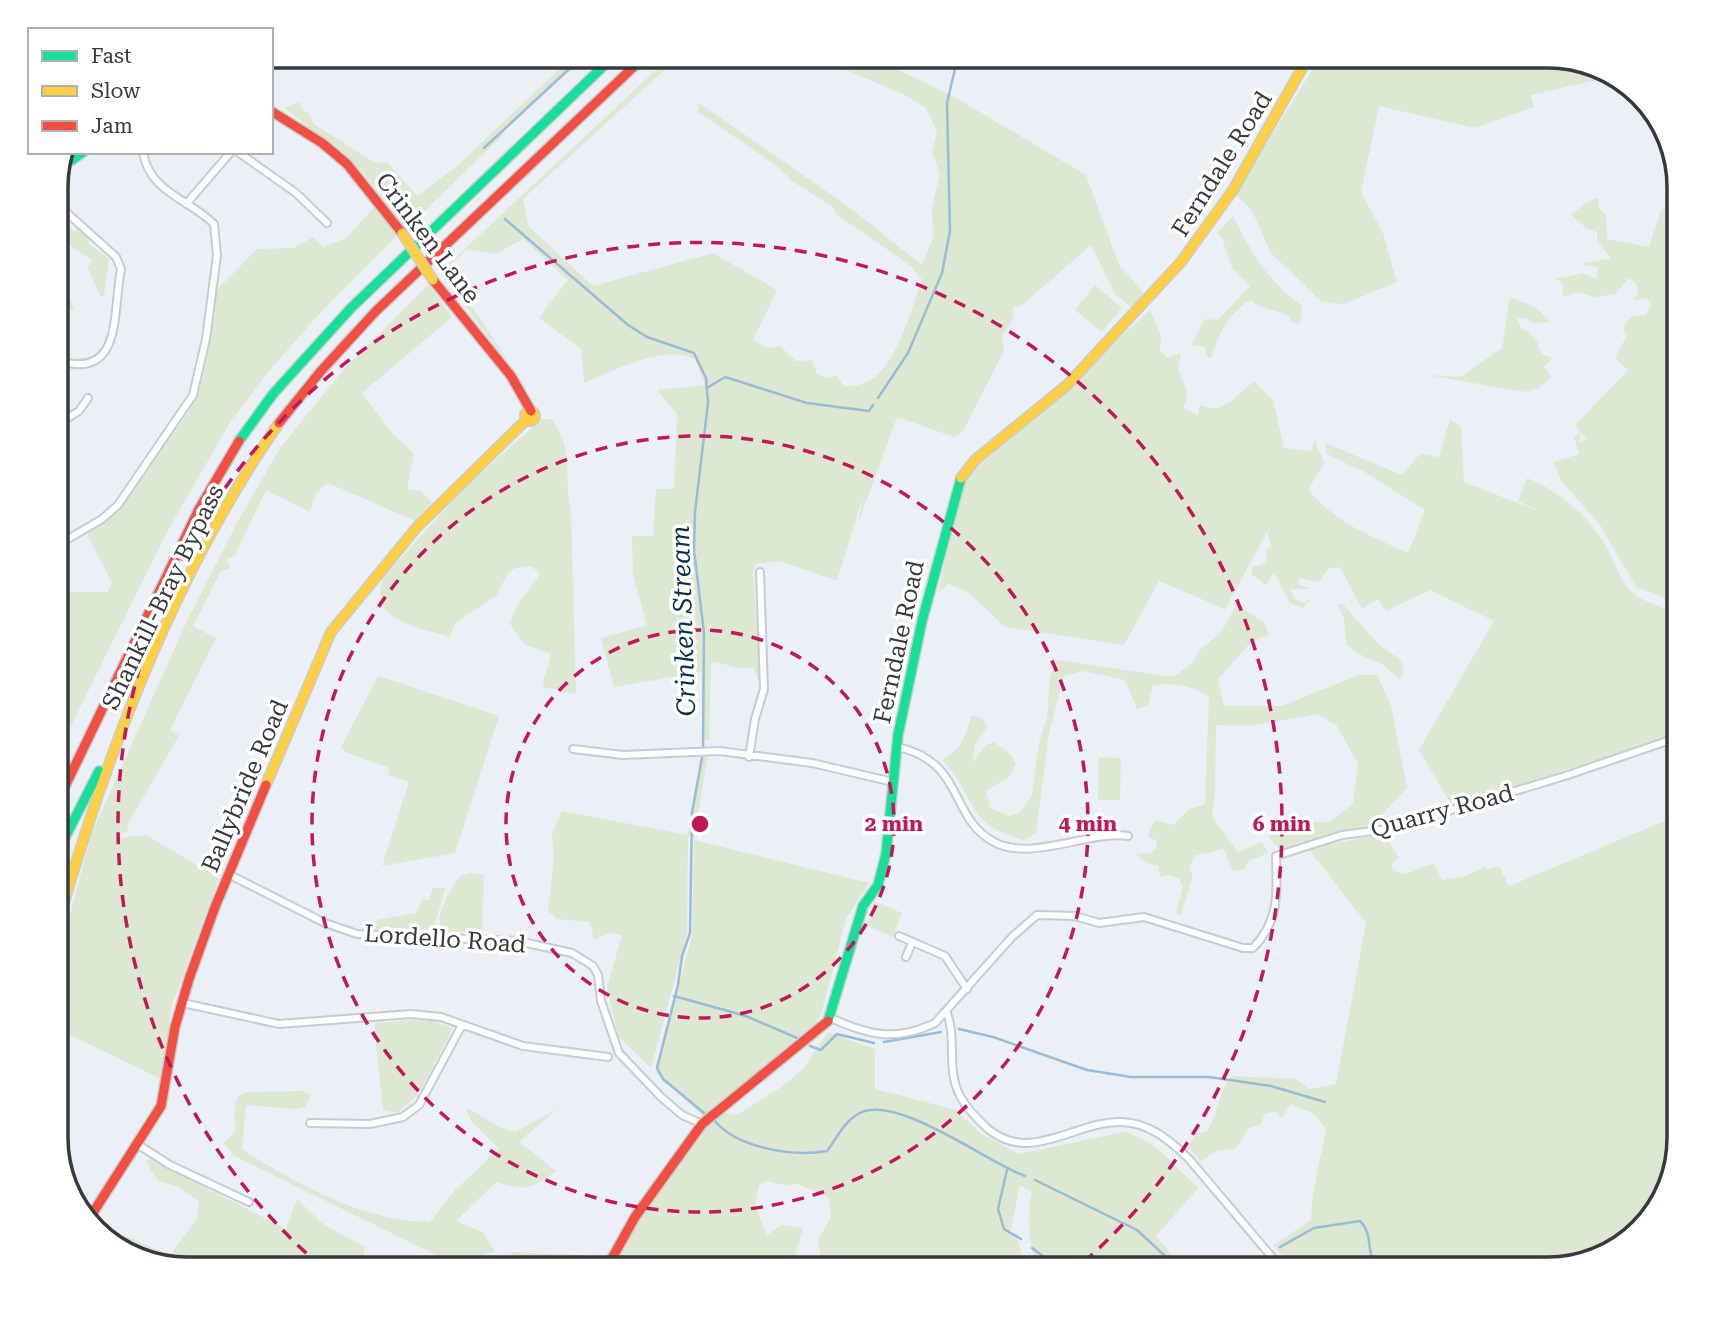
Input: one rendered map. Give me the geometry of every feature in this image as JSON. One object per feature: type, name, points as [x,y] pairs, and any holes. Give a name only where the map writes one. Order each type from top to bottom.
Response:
[{"type":"main road","name":"Shankill-Bray Bypass","points":[[69,778],[199,509],[233,449],[273,394],[351,308],[601,68]]},
{"type":"main road","name":"Shankill-Bray Bypass","points":[[69,884],[84,832],[122,724],[196,561],[235,488],[300,394],[359,328],[632,68]]},
{"type":"main road","name":"Ferndale Road","points":[[831,1018],[863,906],[878,885],[886,854],[898,747],[922,621],[958,482],[975,460],[1067,385],[1181,262],[1233,190],[1302,68]]},
{"type":"main road","name":"Crinken Lane","points":[[273,112],[322,143],[347,164],[402,233],[433,280],[511,376],[529,415]]},
{"type":"main road","name":"Ballybride Road","points":[[94,1211],[161,1106],[175,1027],[215,907],[331,632],[417,527],[529,415]]},
{"type":"main road","points":[[69,829],[122,724]]},
{"type":"main road","points":[[613,1257],[635,1217],[702,1124],[831,1018]]},
{"type":"street","points":[[69,538],[102,519],[118,505],[193,395],[206,339],[217,255],[214,224],[202,212],[160,186],[145,168],[143,154]]},
{"type":"street","points":[[186,204],[229,154]]},
{"type":"street","points":[[241,154],[296,193],[327,223]]},
{"type":"street","points":[[69,215],[116,257],[121,269],[107,351],[94,364],[69,363]]},
{"type":"street","points":[[69,417],[79,411],[88,398]]},
{"type":"street","points":[[749,757],[765,678],[760,572]]},
{"type":"street","name":"Quarry Road","points":[[831,1018],[861,1032],[890,1035],[922,1029],[947,1013],[1012,937],[1037,915],[1075,916],[1099,923],[1144,917],[1243,948],[1253,948],[1265,936],[1278,906],[1276,856],[1342,835],[1373,833],[1479,802],[1667,741]]},
{"type":"street","points":[[898,747],[926,758],[947,775],[977,828],[995,843],[1020,847],[1069,845],[1109,833],[1128,836]]},
{"type":"street","points":[[573,749],[623,755],[719,751],[749,757],[812,763],[893,782]]},
{"type":"street","name":"Lordello Road","points":[[230,875],[325,923],[357,934],[518,941],[572,953],[593,966],[598,975],[601,1001],[619,1053],[682,1115],[702,1124]]},
{"type":"street","points":[[899,936],[945,956],[967,989]]},
{"type":"street","points":[[906,957],[912,942]]},
{"type":"street","points":[[183,1003],[279,1024],[411,1014],[441,1017],[523,1046],[608,1056]]},
{"type":"street","points":[[947,1013],[952,1034],[952,1074],[959,1093],[979,1122],[996,1135],[1011,1142],[1034,1143],[1121,1122],[1157,1133],[1189,1159],[1272,1257]]},
{"type":"street","points":[[310,1123],[370,1124],[403,1118],[418,1105],[462,1025]]},
{"type":"street","points":[[137,1144],[170,1165],[249,1202]]},
{"type":"green space","points":[[560,68],[574,68],[512,120],[500,138],[406,229],[362,171],[285,108],[300,102],[314,124],[375,163],[387,162],[417,196],[458,165]]},
{"type":"green space","points":[[658,68],[667,68],[523,199],[528,226],[593,286],[713,253],[777,290],[753,340],[768,348],[780,346],[796,361],[812,360],[817,374],[826,378],[837,375],[843,386],[860,385],[874,377],[886,365],[896,349],[922,280],[911,266],[836,214],[833,207],[792,181],[777,166],[698,112],[698,102],[849,207],[922,265],[933,238],[932,207],[940,175],[932,152],[937,132],[926,108],[905,95],[841,68],[894,68],[951,95],[1086,175],[1119,265],[1144,293],[1132,308],[1115,294],[1091,245],[1021,306],[1013,307],[1013,320],[1002,336],[1004,351],[963,431],[954,437],[897,417],[858,524],[863,496],[837,581],[780,561],[756,564],[753,573],[761,686],[753,667],[711,662],[709,740],[702,740],[702,672],[614,687],[601,638],[647,625],[633,575],[632,536],[653,536],[656,489],[674,489],[677,414],[657,390],[705,385],[695,359],[682,355],[654,357],[584,383],[581,349],[539,318],[568,280],[523,239],[496,254],[467,249],[447,268],[510,364],[439,273]]},
{"type":"green space","points":[[1314,68],[1548,68],[1563,69],[1597,80],[1531,95],[1534,107],[1475,128],[1379,106],[1361,192],[1383,233],[1397,282],[1344,304],[1322,302],[1271,253],[1251,209],[1235,194]]},
{"type":"green space","points":[[1598,198],[1599,208],[1606,215],[1607,239],[1649,247],[1660,213],[1667,204],[1667,601],[1636,587],[1600,525],[1561,480],[1554,462],[1579,454],[1574,437],[1580,433],[1580,442],[1587,440],[1575,425],[1628,370],[1615,358],[1626,337],[1623,327],[1630,317],[1646,315],[1651,305],[1646,298],[1634,300],[1638,294],[1636,283],[1629,278],[1615,294],[1595,297],[1578,292],[1563,297],[1563,284],[1556,279],[1583,273],[1596,279],[1598,268],[1580,264],[1611,258],[1597,241],[1597,232],[1587,229],[1571,215],[1585,203]]},
{"type":"green space","points":[[376,205],[397,236],[322,311],[275,364],[232,419],[168,530],[69,730],[69,592],[108,592],[112,582],[87,535],[114,514],[197,397],[205,368],[214,293],[257,249],[294,248],[313,237],[323,247],[346,238]]},
{"type":"green space","points":[[1233,216],[1262,266],[1279,287],[1302,306],[1300,324],[1291,322],[1290,317],[1251,300],[1231,317],[1212,357],[1208,358],[1205,347],[1191,345],[1205,319],[1218,320],[1250,286],[1232,268],[1222,238],[1217,233]]},
{"type":"green space","points":[[69,227],[74,232],[78,228],[90,239],[88,243],[109,259],[104,296],[101,297],[87,267],[93,261],[69,245]]},
{"type":"green space","points":[[429,284],[452,317],[362,393],[393,434],[414,454],[407,489],[421,491],[432,502],[415,521],[328,483],[316,493],[310,512],[266,490],[235,555],[227,559],[230,568],[220,572],[193,626],[216,638],[170,730],[180,734],[129,822],[127,832],[118,834],[118,838],[146,835],[219,878],[171,1008],[163,1080],[69,1034],[69,919],[91,835],[186,623],[237,523],[280,448],[344,369]]},
{"type":"green space","points":[[1095,285],[1122,308],[1102,332],[1075,310]]},
{"type":"green space","points":[[69,294],[74,311],[69,309]]},
{"type":"green space","points":[[1510,297],[1535,307],[1551,322],[1533,323],[1525,318],[1517,318],[1521,328],[1535,338],[1541,354],[1552,358],[1544,367],[1551,377],[1539,388],[1524,392],[1428,375],[1460,377],[1502,348]]},
{"type":"green space","points":[[1150,310],[1161,337],[1160,351],[1168,358],[1181,353],[1179,370],[1187,393],[1183,408],[1198,415],[1200,405],[1216,409],[1230,402],[1254,381],[1273,400],[1284,448],[1311,451],[1316,437],[1317,447],[1325,463],[1308,489],[1318,501],[1354,527],[1408,553],[1425,510],[1366,473],[1327,454],[1325,443],[1402,475],[1420,454],[1439,457],[1450,419],[1461,427],[1464,482],[1541,512],[1518,501],[1527,478],[1549,489],[1589,522],[1630,590],[1667,611],[1667,738],[1452,806],[1419,750],[1494,621],[1430,590],[1386,611],[1378,599],[1362,609],[1340,567],[1328,569],[1318,582],[1299,578],[1297,584],[1310,589],[1290,589],[1295,599],[1304,603],[1313,596],[1303,608],[1290,603],[1274,572],[1266,585],[1252,575],[1251,567],[1267,563],[1266,550],[1271,547],[1267,532],[1225,609],[1159,581],[1124,645],[1005,627],[968,592],[948,584],[938,593],[954,518],[967,477]]},
{"type":"green space","points":[[542,419],[551,419],[566,453],[571,512],[576,694],[542,687],[551,654],[525,645],[510,624],[516,607],[540,574],[531,566],[515,568],[508,573],[496,596],[455,623],[450,637],[421,629],[392,616],[380,598],[382,579],[464,488]]},
{"type":"green space","points":[[1342,603],[1378,644],[1398,658],[1404,666],[1400,680],[1383,665],[1357,653],[1346,644],[1344,618],[1337,605]]},
{"type":"green space","points":[[1236,605],[1264,622],[1269,635],[1253,640],[1218,679],[1224,706],[1282,706],[1359,675],[1377,675],[1391,705],[1407,788],[1372,825],[1279,849],[1267,834],[1271,820],[1289,817],[1308,822],[1330,822],[1353,803],[1358,764],[1337,726],[1317,714],[1251,726],[1216,725],[1212,816],[1238,852],[1262,842],[1268,853],[1248,861],[1244,870],[1233,871],[1224,849],[1194,856],[1189,870],[1193,875],[1181,915],[1176,913],[1183,887],[1179,878],[1170,875],[1160,877],[1158,866],[1146,863],[1136,854],[1151,853],[1157,848],[1156,840],[1149,838],[1150,829],[1156,820],[1173,825],[1189,809],[1205,804],[1209,697],[1182,685],[1153,685],[1148,705],[1137,709],[1125,680],[1083,671],[1064,676],[1049,733],[1036,833],[1024,840],[1004,833],[981,817],[942,760],[954,752],[962,741],[971,715],[980,717],[988,726],[975,744],[972,763],[986,745],[994,742],[1008,752],[1016,763],[1010,776],[986,791],[990,808],[1009,816],[1019,813],[1032,795],[1039,743],[1047,718],[1050,677],[1057,660],[1173,677],[1193,662],[1200,650],[1222,631]]},
{"type":"green space","points":[[378,676],[499,716],[455,853],[382,866],[409,782],[388,775],[389,768],[347,753],[341,747]]},
{"type":"green space","points":[[701,753],[708,753],[694,840],[688,836],[687,934],[651,1068],[618,1036],[607,988],[622,935],[609,933],[594,940],[590,922],[557,919],[548,911],[554,857],[552,833],[562,811],[687,835]]},
{"type":"green space","points":[[1099,757],[1121,758],[1120,800],[1098,800]]},
{"type":"green space","points":[[1667,820],[1667,1138],[1660,1176],[1651,1197],[1642,1210],[1614,1237],[1579,1253],[1563,1256],[1284,1257],[1274,1245],[1311,1220],[1313,1193],[1326,1129],[1314,1114],[1291,1104],[1281,1119],[1276,1111],[1265,1114],[1260,1125],[1249,1128],[1235,1149],[1216,1151],[1201,1161],[1188,1147],[1196,1133],[1206,1132],[1231,1076],[1296,1079],[1309,1089],[1336,1084],[1366,923],[1308,848],[1384,834],[1399,858],[1391,864],[1393,871],[1406,874],[1434,863],[1442,880],[1466,876],[1485,867],[1487,870],[1499,866],[1509,886]]},
{"type":"green space","points":[[694,840],[869,883],[846,919],[821,1015],[809,1032],[704,1117],[655,1072],[692,936]]},
{"type":"green space","points":[[471,873],[484,875],[482,932],[443,932],[440,919],[444,904],[460,876]]},
{"type":"green space","points":[[433,888],[445,888],[433,932],[371,930],[377,920],[416,913],[422,900],[429,900]]},
{"type":"green space","points":[[874,901],[902,913],[893,937],[866,925]]},
{"type":"green space","points":[[428,1019],[452,1028],[451,1032],[418,1095],[397,1113],[383,1110],[374,1023]]},
{"type":"green space","points":[[828,1032],[875,1049],[875,1089],[956,1110],[980,1133],[1019,1154],[1124,1132],[1148,1142],[1199,1187],[1156,1236],[1174,1257],[1034,1257],[1029,1232],[1032,1192],[1020,1185],[1010,1233],[1017,1237],[1022,1257],[821,1257],[818,1240],[831,1217],[829,1198],[798,1184],[783,1185],[767,1181],[759,1185],[755,1206],[767,1235],[781,1225],[803,1228],[795,1257],[620,1257],[674,1166],[704,1129],[721,1112],[737,1115],[781,1087],[803,1069]]},
{"type":"green space","points":[[302,1091],[311,1095],[305,1107],[294,1109],[246,1105],[242,1149],[284,1175],[332,1199],[382,1216],[430,1222],[455,1190],[499,1149],[471,1121],[466,1108],[515,1132],[557,1109],[519,1142],[556,1171],[528,1187],[496,1182],[456,1221],[482,1232],[495,1251],[476,1257],[444,1257],[234,1156],[224,1143],[236,1130],[234,1114],[237,1097],[247,1092]]},
{"type":"green space","points":[[150,1159],[286,1229],[297,1199],[323,1224],[365,1247],[364,1257],[170,1255],[196,1220],[199,1201],[176,1186],[158,1181],[146,1162]]},
{"type":"green space","points":[[114,1231],[169,1255],[135,1244]]},
{"type":"green space","points":[[509,1252],[605,1256],[604,1257],[516,1257]]},
{"type":"waterway","name":"Crinken Stream","points":[[484,148],[570,68]]},
{"type":"waterway","points":[[878,398],[908,353],[942,273],[950,231],[947,103],[955,68]]},
{"type":"waterway","name":"Crinken Stream","points":[[505,219],[628,325],[647,337],[694,353],[706,378],[708,403],[695,512],[694,550],[704,633],[703,748]]},
{"type":"waterway","points":[[707,388],[725,377],[807,403],[869,411],[873,405]]},
{"type":"waterway","name":"Crinken Stream","points":[[702,758],[692,813],[690,933],[682,956],[678,985],[657,1068],[663,1079],[704,1113]]},
{"type":"waterway","points":[[674,996],[746,1016],[797,1038]]},
{"type":"waterway","points":[[959,1029],[993,1037],[1087,1070],[1131,1077],[1209,1077],[1271,1086],[1325,1102]]},
{"type":"waterway","points":[[884,1042],[941,1032]]},
{"type":"waterway","points":[[810,1046],[821,1050],[837,1034],[874,1043]]},
{"type":"waterway","name":"Crinken Stream","points":[[715,1121],[737,1138],[751,1144],[782,1151],[813,1153],[827,1151],[845,1126],[858,1114],[874,1110],[894,1112],[917,1120],[1025,1176]]},
{"type":"waterway","name":"Crinken Stream","points":[[1007,1170],[998,1209],[1004,1229],[1021,1239]]},
{"type":"waterway","points":[[1035,1180],[1137,1230],[1166,1257]]},
{"type":"waterway","points":[[1280,1247],[1314,1228],[1360,1221],[1367,1232],[1372,1257]]},
{"type":"waterway","name":"Crinken Stream","points":[[1032,1248],[1044,1257]]},
{"type":"traffic: fast","points":[[239,441],[273,394],[351,308],[601,68]]},
{"type":"traffic: fast","points":[[71,160],[80,154]]},
{"type":"traffic: fast","points":[[828,1021],[863,906],[878,885],[886,854],[898,735],[922,621],[961,478]]},
{"type":"traffic: fast","points":[[69,830],[99,771]]},
{"type":"traffic: slow","points":[[961,478],[975,460],[1067,385],[1181,262],[1233,190],[1302,68]]},
{"type":"traffic: slow","points":[[402,233],[433,280]]},
{"type":"traffic: slow","points":[[530,411],[535,416],[530,421],[525,416],[530,411]]},
{"type":"traffic: slow","points":[[266,785],[331,632],[417,527],[527,419]]},
{"type":"traffic: slow","points":[[69,887],[121,732],[175,603],[241,481],[279,423]]},
{"type":"traffic: jam","points":[[279,423],[320,372],[376,311],[632,68]]},
{"type":"traffic: jam","points":[[273,112],[322,143],[347,164],[402,233]]},
{"type":"traffic: jam","points":[[433,280],[511,376],[531,411]]},
{"type":"traffic: jam","points":[[69,778],[199,509],[239,441]]},
{"type":"traffic: jam","points":[[94,1211],[161,1106],[175,1027],[189,979],[215,907],[266,785]]},
{"type":"traffic: jam","points":[[613,1257],[635,1217],[702,1124],[828,1021]]}]
